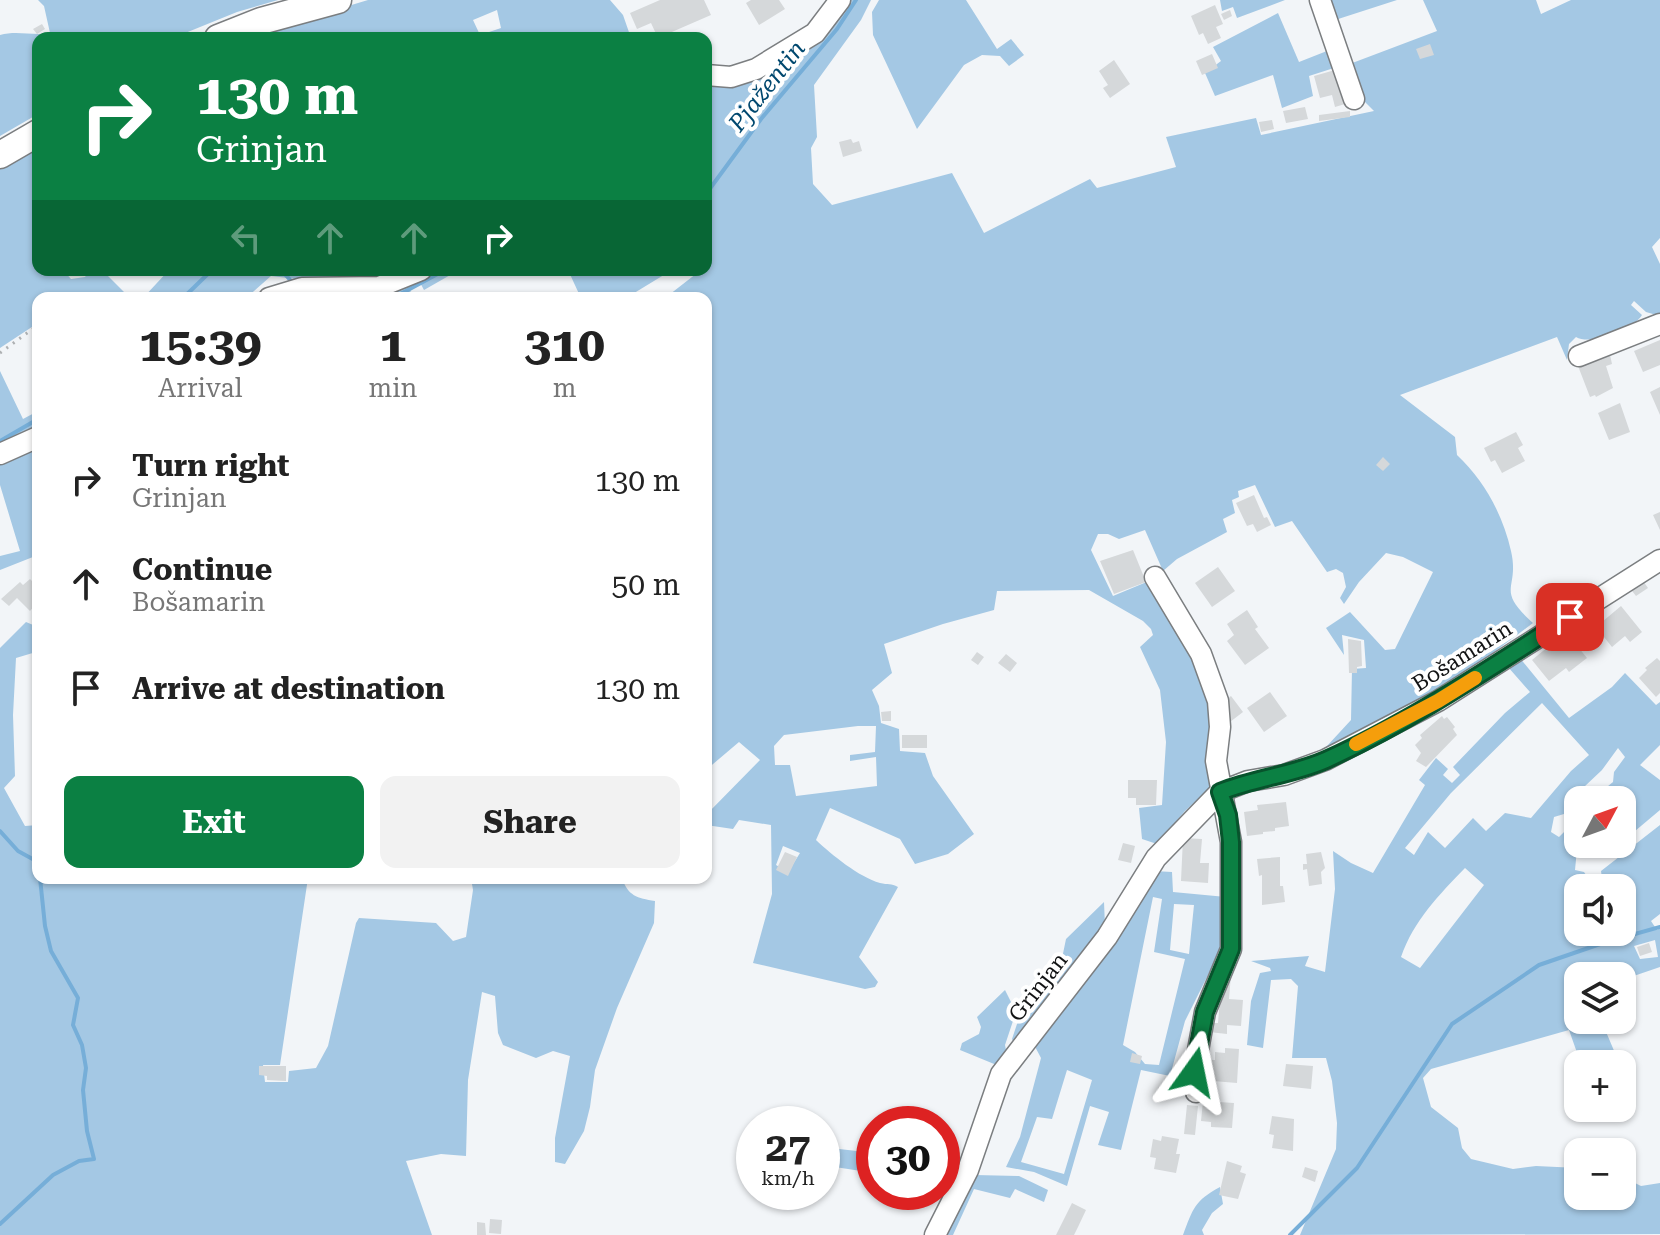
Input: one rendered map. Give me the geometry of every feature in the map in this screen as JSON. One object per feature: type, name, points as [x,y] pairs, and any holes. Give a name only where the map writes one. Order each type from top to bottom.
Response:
[{"type":"main road","points":[[233,32],[338,0]]},
{"type":"main road","points":[[0,155],[32,136]]},
{"type":"street","points":[[712,75],[731,77],[756,69],[815,33],[840,0]]},
{"type":"street","points":[[1320,0],[1354,99]]},
{"type":"street","points":[[286,292],[295,289],[379,287],[406,276]]},
{"type":"street","points":[[1579,356],[1660,324]]},
{"type":"street","points":[[0,454],[32,440]]},
{"type":"street","name":"Bošamarin","points":[[1325,760],[1438,701],[1660,560]]},
{"type":"street","points":[[1155,577],[1201,654],[1218,701],[1220,727],[1216,761],[1231,842],[1231,949],[1205,1012],[1194,1072],[1196,1092]]},
{"type":"street","name":"Grinjan","points":[[935,1235],[968,1170],[1001,1074],[1107,937],[1156,858],[1220,792],[1325,760]]},
{"type":"path","points":[[0,353],[32,329]]},
{"type":"shaded area","points":[[38,0],[278,0],[188,32],[50,32],[44,6]]},
{"type":"shaded area","points":[[368,0],[610,0],[623,15],[629,32],[489,32],[501,28],[497,10],[473,20],[479,32],[262,32]]},
{"type":"shaded area","points":[[846,0],[871,0],[861,20],[814,85],[817,137],[811,148],[813,184],[832,205],[952,173],[984,233],[1090,179],[1097,188],[1176,167],[1166,137],[1256,118],[1261,135],[1374,111],[1356,93],[1347,65],[1437,31],[1423,0],[1536,0],[1541,14],[1571,0],[1660,0],[1660,238],[1652,247],[1660,264],[1660,316],[1646,312],[1634,301],[1631,305],[1642,315],[1637,321],[1601,338],[1576,337],[1569,344],[1567,360],[1557,337],[1400,395],[1455,437],[1457,455],[1476,475],[1503,524],[1513,564],[1511,595],[1533,623],[1470,670],[1315,759],[1351,720],[1352,669],[1366,668],[1364,640],[1342,635],[1344,655],[1326,628],[1350,612],[1385,650],[1395,649],[1433,572],[1403,557],[1386,553],[1359,582],[1344,604],[1340,598],[1346,587],[1343,573],[1336,569],[1327,572],[1292,521],[1275,527],[1255,485],[1238,491],[1239,497],[1232,500],[1235,513],[1223,519],[1227,532],[1177,559],[1163,571],[1145,530],[1119,539],[1098,534],[1091,550],[1113,596],[1149,581],[1188,640],[1212,696],[1212,786],[1157,844],[1142,839],[1139,808],[1162,805],[1166,742],[1160,690],[1140,647],[1153,635],[1151,629],[1143,621],[1089,590],[997,591],[994,610],[884,644],[892,673],[872,690],[879,706],[881,723],[899,729],[900,751],[925,753],[933,776],[974,834],[948,854],[915,864],[900,839],[830,808],[816,840],[863,876],[898,887],[859,957],[878,982],[875,987],[865,989],[753,963],[772,894],[771,825],[739,820],[733,829],[712,826],[712,809],[760,760],[739,742],[712,765],[712,292],[673,292],[693,276],[712,276],[712,82],[731,84]],"holes":[[[876,726],[875,752],[850,755],[850,761],[876,757],[877,786],[796,796],[790,765],[775,765],[774,746],[784,735]],[[783,846],[800,853],[788,872],[776,865]]]},
{"type":"shaded area","points":[[879,0],[966,0],[997,49],[1011,39],[1024,55],[1009,66],[1000,56],[982,55],[964,65],[917,129],[873,35],[872,12]]},
{"type":"shaded area","points":[[1220,0],[1285,0],[1237,18],[1233,7],[1222,11]]},
{"type":"shaded area","points":[[1325,0],[1397,0],[1332,21]]},
{"type":"shaded area","points":[[1278,13],[1299,62],[1332,49],[1337,67],[1309,76],[1313,96],[1282,108],[1273,75],[1215,96],[1205,73],[1221,61],[1213,47]]},
{"type":"shaded area","points":[[32,34],[32,117],[0,136],[0,35]]},
{"type":"shaded area","points":[[32,147],[32,276],[68,276],[71,279],[108,276],[124,292],[32,292],[32,327],[0,348],[0,165]]},
{"type":"shaded area","points":[[163,276],[271,276],[253,292],[149,292]]},
{"type":"shaded area","points":[[271,276],[394,276],[382,280],[314,281]]},
{"type":"shaded area","points":[[419,276],[448,276],[424,290]]},
{"type":"shaded area","points":[[571,276],[662,276],[636,292],[578,292]]},
{"type":"shaded area","points":[[407,282],[411,292],[330,292]]},
{"type":"shaded area","points":[[0,371],[23,419],[32,414],[32,433],[0,451]]},
{"type":"shaded area","points":[[32,443],[32,557],[0,570],[0,556],[20,551],[0,485],[0,460]]},
{"type":"shaded area","points":[[26,622],[32,624],[32,653],[16,658],[13,715],[15,776],[4,788],[25,826],[32,825],[32,884],[307,884],[280,1065],[263,1065],[265,1082],[288,1082],[289,1071],[316,1068],[328,1046],[359,918],[436,923],[453,941],[466,937],[472,884],[625,884],[634,895],[655,901],[654,923],[617,1008],[595,1070],[584,1131],[565,1164],[555,1162],[555,1138],[570,1056],[553,1051],[536,1058],[503,1045],[498,1033],[495,996],[482,992],[468,1080],[466,1156],[441,1154],[406,1161],[432,1235],[0,1235],[0,648]]},
{"type":"shaded area","points":[[1515,652],[1569,718],[1612,687],[1625,673],[1656,705],[1660,702],[1660,745],[1640,765],[1660,780],[1660,810],[1636,830],[1636,786],[1608,786],[1625,757],[1618,748],[1585,786],[1564,786],[1564,814],[1554,817],[1551,832],[1559,837],[1564,832],[1564,858],[1576,858],[1575,870],[1585,874],[1564,874],[1564,946],[1634,946],[1640,959],[1658,957],[1655,940],[1636,945],[1636,874],[1601,874],[1601,871],[1618,858],[1636,858],[1636,844],[1660,825],[1660,914],[1651,921],[1657,930],[1660,928],[1660,967],[1636,975],[1636,962],[1564,962],[1564,1031],[1431,1069],[1423,1078],[1431,1107],[1458,1128],[1462,1148],[1471,1159],[1513,1169],[1564,1167],[1564,1210],[1636,1210],[1636,1184],[1641,1186],[1660,1183],[1660,1234],[1300,1235],[1336,1149],[1337,1123],[1332,1081],[1326,1058],[1292,1058],[1298,986],[1291,979],[1271,980],[1263,1048],[1247,1045],[1251,1001],[1260,973],[1271,971],[1251,961],[1309,956],[1305,966],[1325,972],[1335,889],[1333,851],[1373,873],[1425,785],[1419,780],[1436,758],[1448,769],[1443,775],[1452,783],[1460,775],[1453,767],[1505,713],[1530,692],[1508,667]],"holes":[[[1542,703],[1589,755],[1571,771],[1531,818],[1505,813],[1486,831],[1473,818],[1445,848],[1428,832],[1414,855],[1405,848],[1451,793]],[[1465,868],[1484,885],[1420,968],[1401,957],[1406,944],[1437,898]]]},
{"type":"shaded area","points":[[1154,871],[1172,872],[1173,892],[1226,897],[1224,943],[1185,1021],[1170,1076],[1141,1070],[1121,1150],[1098,1145],[1109,1112],[1090,1106],[1067,1186],[1034,1172],[1006,1167],[1020,1137],[1041,1058],[1032,1041]],"holes":[[[1153,897],[1162,899],[1154,952],[1185,959],[1159,1065],[1145,1064],[1135,1052],[1123,1045]],[[1174,904],[1194,905],[1189,954],[1170,950]],[[1067,1070],[1092,1080],[1064,1174],[1021,1162],[1037,1117],[1052,1119]]]},
{"type":"shaded area","points":[[1104,902],[1105,926],[1015,1046],[1012,1039],[1021,1012],[1036,1006],[1058,978],[1066,939]]},
{"type":"shaded area","points":[[1005,990],[1016,1012],[1005,1045],[1007,1055],[999,1066],[960,1050],[962,1043],[979,1034],[981,1027],[977,1017]]},
{"type":"shaded area","points":[[1570,1034],[1607,1034],[1614,1050],[1576,1050]]},
{"type":"shaded area","points":[[840,1149],[856,1151],[856,1170],[840,1168]]},
{"type":"shaded area","points":[[975,1175],[1019,1176],[1048,1190],[1044,1202],[1015,1189],[1010,1198],[974,1189],[953,1235],[942,1235],[956,1210],[960,1210],[960,1202]]},
{"type":"shaded area","points":[[1220,1187],[1223,1204],[1212,1213],[1202,1230],[1204,1235],[1183,1235],[1196,1206]]},
{"type":"building","points":[[660,0],[704,0],[711,15],[672,32],[655,32],[651,23],[637,29],[630,13]]},
{"type":"building","points":[[751,0],[779,0],[785,9],[759,25],[746,3]]},
{"type":"building","points":[[1215,5],[1223,24],[1216,27],[1221,38],[1208,44],[1203,33],[1199,35],[1191,16]]},
{"type":"building","points":[[1230,10],[1232,16],[1224,20],[1221,14]]},
{"type":"building","points":[[42,24],[45,29],[35,32],[33,29]]},
{"type":"building","points":[[1430,44],[1434,55],[1420,59],[1416,49]]},
{"type":"building","points":[[1212,54],[1218,68],[1202,75],[1196,61]]},
{"type":"building","points":[[1114,60],[1130,84],[1110,98],[1103,88],[1108,85],[1099,71]]},
{"type":"building","points":[[1335,70],[1345,104],[1335,107],[1332,95],[1320,98],[1314,76]]},
{"type":"building","points":[[1305,107],[1308,119],[1286,123],[1283,111]]},
{"type":"building","points":[[1350,111],[1350,117],[1319,121],[1319,115]]},
{"type":"building","points":[[1272,120],[1274,129],[1261,132],[1259,122]]},
{"type":"building","points":[[851,139],[853,143],[859,141],[862,151],[843,157],[839,142]]},
{"type":"building","points":[[1660,340],[1660,365],[1643,372],[1634,351]]},
{"type":"building","points":[[1609,350],[1612,364],[1606,366],[1613,388],[1590,397],[1578,366]]},
{"type":"building","points":[[1660,387],[1660,415],[1650,392]]},
{"type":"building","points":[[1620,403],[1630,432],[1609,440],[1598,413]]},
{"type":"building","points":[[1516,432],[1523,445],[1518,448],[1525,461],[1502,473],[1495,460],[1491,462],[1484,448]]},
{"type":"building","points":[[1383,457],[1390,464],[1383,471],[1376,465]]},
{"type":"building","points":[[1254,495],[1264,518],[1267,517],[1271,525],[1257,532],[1253,524],[1247,526],[1236,503]]},
{"type":"building","points":[[1660,512],[1660,530],[1653,515]]},
{"type":"building","points":[[1133,550],[1146,582],[1114,594],[1100,561]]},
{"type":"building","points":[[1218,567],[1235,591],[1212,607],[1195,583]]},
{"type":"building","points":[[1641,578],[1648,588],[1636,596],[1629,587]]},
{"type":"building","points":[[30,579],[32,581],[30,611],[17,598],[9,606],[1,599],[20,582],[23,585]]},
{"type":"building","points":[[1621,606],[1642,632],[1630,642],[1625,636],[1612,647],[1596,627]]},
{"type":"building","points":[[1247,610],[1258,627],[1255,629],[1269,648],[1245,665],[1227,641],[1234,635],[1227,624]]},
{"type":"building","points":[[1566,632],[1587,658],[1569,672],[1566,668],[1549,681],[1532,660]]},
{"type":"building","points":[[1348,639],[1361,641],[1362,666],[1357,667],[1357,673],[1349,673]]},
{"type":"building","points":[[977,652],[984,657],[978,665],[971,660]]},
{"type":"building","points":[[1006,654],[1017,663],[1010,672],[998,663]]},
{"type":"building","points":[[1657,658],[1660,661],[1660,693],[1656,697],[1639,678]]},
{"type":"building","points":[[1270,692],[1287,716],[1264,732],[1247,708]]},
{"type":"building","points":[[1231,696],[1243,712],[1230,722],[1221,704]]},
{"type":"building","points":[[891,711],[891,721],[882,721],[881,712]]},
{"type":"building","points":[[1442,716],[1444,719],[1447,717],[1455,727],[1453,729],[1457,735],[1426,767],[1416,761],[1421,753],[1415,745],[1422,738],[1420,735]]},
{"type":"building","points":[[902,735],[927,735],[927,748],[902,748]]},
{"type":"building","points":[[1128,780],[1157,780],[1156,805],[1136,805],[1136,798],[1128,798]]},
{"type":"building","points":[[1286,802],[1289,826],[1247,836],[1244,812],[1258,810],[1257,805]]},
{"type":"building","points":[[1183,838],[1202,839],[1200,863],[1209,863],[1208,883],[1181,881]]},
{"type":"building","points":[[1123,843],[1135,846],[1131,863],[1118,860]]},
{"type":"building","points":[[785,852],[797,857],[788,876],[776,870]]},
{"type":"building","points":[[1321,852],[1325,868],[1321,872],[1322,884],[1309,886],[1307,869],[1303,870],[1303,864],[1307,864],[1306,854]]},
{"type":"building","points":[[1280,857],[1280,886],[1283,886],[1285,902],[1262,905],[1262,875],[1259,876],[1257,859]]},
{"type":"building","points":[[1649,943],[1652,952],[1640,956],[1637,947]]},
{"type":"building","points":[[1231,974],[1229,999],[1243,1000],[1241,1026],[1227,1025],[1227,1034],[1209,1032],[1209,1023],[1218,1023],[1220,999]]},
{"type":"building","points":[[1225,1048],[1239,1049],[1237,1083],[1213,1081],[1214,1071],[1209,1071],[1210,1060],[1215,1060],[1215,1052],[1225,1053]]},
{"type":"building","points":[[1132,1053],[1142,1056],[1140,1064],[1130,1062]]},
{"type":"building","points":[[1286,1064],[1313,1066],[1311,1089],[1283,1086]]},
{"type":"building","points":[[259,1066],[286,1066],[286,1081],[267,1080],[267,1076],[259,1075]]},
{"type":"building","points":[[1203,1101],[1234,1103],[1232,1128],[1211,1127],[1211,1122],[1201,1121]]},
{"type":"building","points":[[1187,1105],[1198,1106],[1195,1135],[1184,1134]]},
{"type":"building","points":[[1272,1116],[1294,1119],[1293,1151],[1272,1148],[1274,1135],[1269,1134]]},
{"type":"building","points":[[1162,1136],[1179,1139],[1176,1173],[1154,1169],[1156,1158],[1150,1157],[1153,1139],[1161,1141]]},
{"type":"building","points":[[1227,1161],[1242,1166],[1240,1172],[1246,1174],[1238,1199],[1219,1195]]},
{"type":"building","points":[[1305,1167],[1318,1171],[1315,1182],[1302,1177]]},
{"type":"building","points":[[1072,1203],[1086,1210],[1074,1235],[1056,1235]]},
{"type":"building","points":[[490,1219],[502,1220],[501,1234],[489,1233]]},
{"type":"building","points":[[477,1222],[485,1223],[486,1235],[477,1235]]},
{"type":"waterway","name":"Pjažentin","points":[[712,186],[761,119],[837,29],[856,0]]},
{"type":"waterway","name":"Pjažentin","points":[[189,292],[206,276]]},
{"type":"waterway","name":"Pjažentin","points":[[287,276],[293,283]]},
{"type":"waterway","name":"Pjažentin","points":[[404,292],[434,276]]},
{"type":"waterway","name":"Pjažentin","points":[[0,441],[32,422]]},
{"type":"waterway","points":[[0,831],[18,851],[32,859]]},
{"type":"waterway","points":[[0,1224],[53,1175],[79,1161],[94,1159],[87,1131],[83,1090],[86,1068],[82,1045],[73,1025],[78,998],[51,951],[41,884]]},
{"type":"waterway","points":[[1290,1235],[1357,1168],[1452,1024],[1539,965],[1660,927]]},
{"type":"slow traffic","points":[[1356,744],[1475,678]]},
{"type":"route","points":[[1194,1072],[1205,1012],[1231,949],[1231,842],[1228,815],[1220,792],[1325,760],[1438,701],[1570,617]]}]
